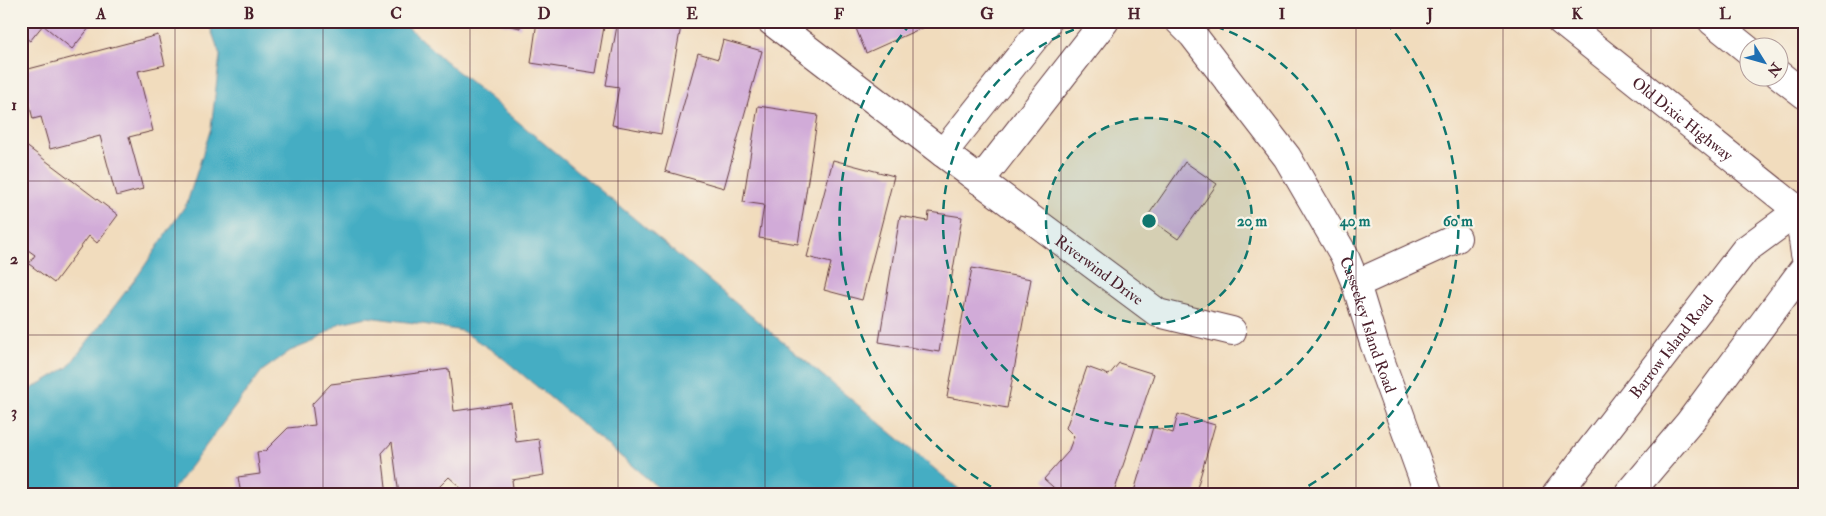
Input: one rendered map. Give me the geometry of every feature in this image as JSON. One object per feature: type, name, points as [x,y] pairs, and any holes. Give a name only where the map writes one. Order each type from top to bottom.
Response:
[{"type":"street","name":"Riverwind Drive","points":[[771,21],[980,181],[1158,313],[1232,331]]},
{"type":"street","points":[[943,153],[1048,21]]},
{"type":"street","points":[[980,181],[1105,21]]},
{"type":"street","name":"Casseekey Island Road","points":[[1179,21],[1287,157],[1344,255],[1356,284],[1374,342],[1429,495]]},
{"type":"street","name":"Old Dixie Highway","points":[[1561,21],[1803,211]]},
{"type":"street","points":[[1712,21],[1738,42]]},
{"type":"street","points":[[1788,82],[1805,95]]},
{"type":"street","points":[[1803,211],[1805,254]]},
{"type":"street","name":"Barrow Island Road","points":[[1556,495],[1745,250],[1803,211]]},
{"type":"street","points":[[1356,284],[1457,238]]},
{"type":"street","points":[[1628,495],[1689,423],[1805,267]]},
{"type":"water","points":[[208,21],[401,21],[444,60],[966,495],[667,495],[499,355],[462,331],[367,317],[340,323],[315,341],[290,351],[262,371],[169,495],[21,495],[21,395],[68,367],[139,274],[187,203],[211,128],[220,55]]},
{"type":"building","points":[[21,21],[95,21],[72,49],[43,25],[30,41],[21,34]]},
{"type":"building","points":[[491,21],[521,21],[520,28]]},
{"type":"building","points":[[537,21],[605,21],[596,73],[531,63]]},
{"type":"building","points":[[618,21],[682,21],[661,134],[612,125],[619,87],[606,85]]},
{"type":"building","points":[[853,21],[937,21],[866,53]]},
{"type":"building","points":[[158,35],[165,65],[138,71],[153,131],[129,137],[143,189],[116,196],[100,136],[50,149],[41,117],[33,119],[21,71]]},
{"type":"building","points":[[723,40],[762,51],[724,188],[665,171],[698,53],[718,59]]},
{"type":"building","points":[[758,106],[818,115],[798,244],[759,238],[764,205],[743,202]]},
{"type":"building","points":[[21,142],[118,215],[97,243],[89,236],[54,283],[29,264],[35,255],[21,245]]},
{"type":"building","points":[[833,160],[894,176],[862,300],[824,290],[831,263],[807,257]]},
{"type":"building","points":[[1185,162],[1217,184],[1178,239],[1147,217]]},
{"type":"building","points":[[929,212],[962,217],[939,352],[879,342],[900,216],[928,221]]},
{"type":"building","points":[[972,268],[1031,279],[1007,408],[947,397]]},
{"type":"building","points":[[1119,363],[1154,374],[1113,495],[1062,495],[1044,479],[1068,452],[1074,436],[1066,428],[1087,367],[1109,375]]},
{"type":"building","points":[[449,369],[454,411],[511,403],[516,442],[539,439],[544,475],[512,480],[514,495],[460,495],[459,486],[449,477],[431,495],[399,495],[392,442],[382,453],[387,495],[241,495],[238,477],[260,474],[257,452],[265,451],[288,428],[315,425],[312,404],[331,384]]},
{"type":"building","points":[[1178,414],[1215,425],[1195,495],[1133,495],[1153,427],[1173,433]]}]
